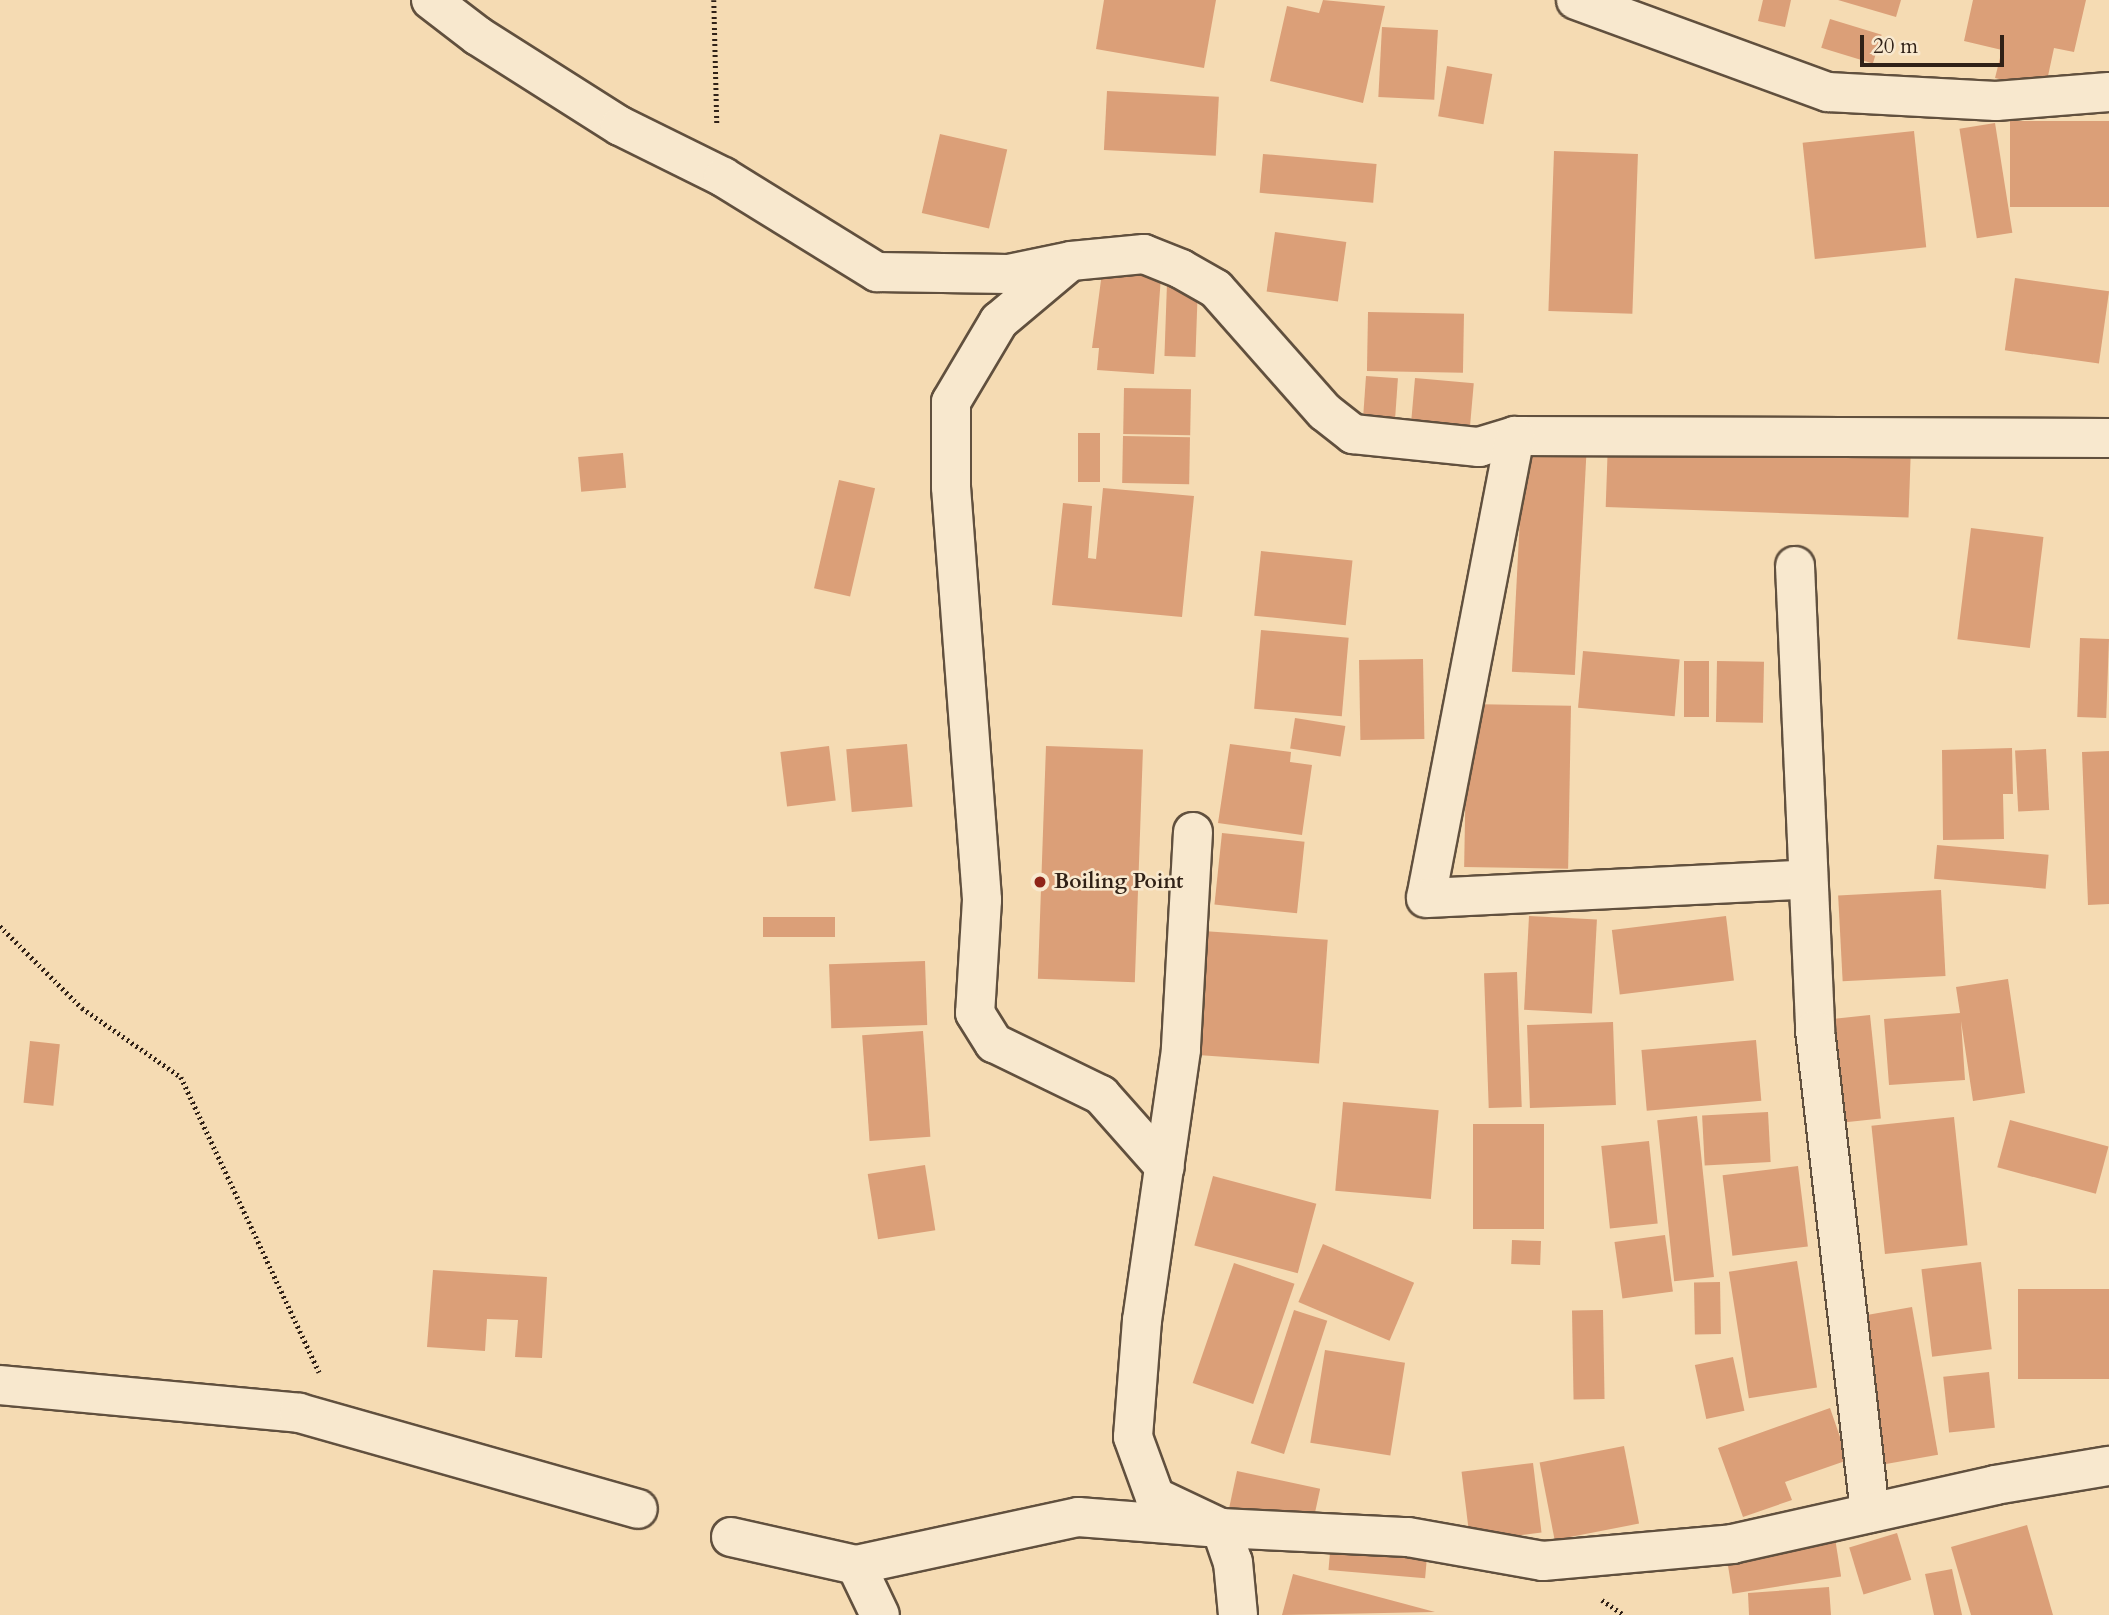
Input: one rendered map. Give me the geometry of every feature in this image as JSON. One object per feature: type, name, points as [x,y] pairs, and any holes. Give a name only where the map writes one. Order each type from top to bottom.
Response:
[{"type":"street","points":[[431,0],[478,36],[620,126],[723,177],[877,272],[1008,274],[1071,261],[1144,254],[1216,289],[1325,412],[1353,433],[1479,447],[1516,436],[2109,438]]},
{"type":"street","points":[[1576,0],[1828,92],[1996,101],[2109,92]]},
{"type":"street","points":[[1071,261],[999,321],[951,402],[951,487],[982,900],[975,1013],[994,1042],[1101,1095],[1165,1167]]},
{"type":"street","points":[[1516,436],[1426,898],[1808,879]]},
{"type":"street","points":[[1795,566],[1815,1030],[1870,1513]]},
{"type":"street","points":[[1193,832],[1181,1050],[1142,1320],[1133,1437],[1155,1497],[1221,1528],[1233,1562],[1238,1615]]},
{"type":"street","points":[[0,1385],[299,1413],[638,1508]]},
{"type":"street","points":[[731,1537],[856,1565],[1078,1517],[1221,1528],[1408,1537],[1543,1561],[1732,1544],[1995,1485],[2109,1466]]},
{"type":"street","points":[[856,1565],[880,1615]]},
{"type":"path","points":[[714,0],[714,101],[723,177]]},
{"type":"path","points":[[0,926],[82,1008],[181,1077],[302,1341],[349,1427]]},
{"type":"building","points":[[1104,0],[1216,0],[1204,68],[1096,49]]},
{"type":"building","points":[[1323,0],[1385,6],[1363,103],[1270,81],[1287,6],[1319,13]]},
{"type":"building","points":[[1763,0],[1791,0],[1785,27],[1758,21]]},
{"type":"building","points":[[1838,0],[1901,0],[1896,17]]},
{"type":"building","points":[[1973,0],[2086,0],[2074,52],[2054,48],[2045,90],[1995,78],[2002,50],[1964,41]]},
{"type":"building","points":[[1830,19],[1882,35],[1873,63],[1821,48]]},
{"type":"building","points":[[1382,27],[1438,30],[1434,100],[1378,97]]},
{"type":"building","points":[[1447,66],[1492,74],[1483,124],[1438,116]]},
{"type":"building","points":[[1107,91],[1219,97],[1216,156],[1104,150]]},
{"type":"building","points":[[2010,121],[2109,121],[2109,207],[2010,207]]},
{"type":"building","points":[[1995,123],[2012,233],[1977,238],[1959,129]]},
{"type":"building","points":[[1914,131],[1926,247],[1815,259],[1803,143]]},
{"type":"building","points":[[940,134],[1007,150],[989,228],[922,213]]},
{"type":"building","points":[[1554,151],[1638,154],[1632,314],[1548,311]]},
{"type":"building","points":[[1263,154],[1377,164],[1373,203],[1260,193]]},
{"type":"building","points":[[1275,232],[1346,242],[1338,301],[1267,291]]},
{"type":"building","points":[[1103,265],[1161,276],[1154,374],[1097,370],[1099,348],[1092,348]]},
{"type":"building","points":[[2015,278],[2109,291],[2099,364],[2005,350]]},
{"type":"building","points":[[1167,283],[1198,284],[1195,357],[1164,356]]},
{"type":"building","points":[[1368,312],[1464,314],[1463,373],[1367,371]]},
{"type":"building","points":[[1366,376],[1398,378],[1395,427],[1363,425]]},
{"type":"building","points":[[1415,378],[1474,383],[1469,433],[1411,428]]},
{"type":"building","points":[[1124,388],[1191,389],[1190,435],[1123,434]]},
{"type":"building","points":[[1078,433],[1100,433],[1100,482],[1078,482]]},
{"type":"building","points":[[1123,436],[1190,437],[1189,484],[1122,483]]},
{"type":"building","points":[[1524,441],[1587,444],[1575,675],[1512,672]]},
{"type":"building","points":[[1608,441],[1911,452],[1909,518],[1606,507]]},
{"type":"building","points":[[623,453],[626,488],[581,492],[578,457]]},
{"type":"building","points":[[839,480],[875,488],[850,596],[814,588]]},
{"type":"building","points":[[1103,488],[1194,496],[1182,617],[1052,605],[1063,503],[1092,506],[1088,558],[1096,559]]},
{"type":"building","points":[[1971,528],[2043,537],[2030,648],[1957,639]]},
{"type":"building","points":[[1261,551],[1352,561],[1346,625],[1254,616]]},
{"type":"building","points":[[1261,630],[1349,638],[1342,716],[1254,709]]},
{"type":"building","points":[[2080,638],[2109,639],[2106,718],[2077,717]]},
{"type":"building","points":[[1583,651],[1680,659],[1675,716],[1578,708]]},
{"type":"building","points":[[1423,659],[1424,739],[1360,740],[1359,660]]},
{"type":"building","points":[[1684,661],[1709,661],[1709,717],[1684,717]]},
{"type":"building","points":[[1717,661],[1764,662],[1763,723],[1716,722]]},
{"type":"building","points":[[1467,704],[1571,706],[1568,869],[1464,867]]},
{"type":"building","points":[[1295,718],[1345,726],[1341,757],[1290,749]]},
{"type":"building","points":[[907,744],[912,807],[852,812],[846,749]]},
{"type":"building","points":[[1230,744],[1291,752],[1290,762],[1312,765],[1302,835],[1218,823]]},
{"type":"building","points":[[829,746],[836,801],[787,807],[780,752]]},
{"type":"building","points":[[1046,746],[1143,749],[1135,982],[1038,979]]},
{"type":"building","points":[[2012,748],[2013,794],[2003,794],[2004,839],[1943,840],[1942,750]]},
{"type":"building","points":[[2046,749],[2049,810],[2018,812],[2015,751]]},
{"type":"building","points":[[2109,751],[2109,904],[2088,905],[2082,752]]},
{"type":"building","points":[[1222,833],[1305,842],[1297,913],[1214,905]]},
{"type":"building","points":[[1937,845],[2049,855],[2046,889],[1934,879]]},
{"type":"building","points":[[1941,890],[1946,976],[1843,981],[1838,895]]},
{"type":"building","points":[[1529,916],[1597,920],[1592,1013],[1524,1010]]},
{"type":"building","points":[[1726,916],[1734,981],[1620,995],[1612,930]]},
{"type":"building","points":[[763,917],[835,917],[835,937],[763,937]]},
{"type":"building","points":[[1203,931],[1328,940],[1319,1063],[1194,1055]]},
{"type":"building","points":[[925,961],[927,1025],[831,1028],[829,964]]},
{"type":"building","points":[[1517,972],[1522,1107],[1489,1108],[1484,973]]},
{"type":"building","points":[[2008,979],[2025,1093],[1973,1101],[1961,1021],[1965,1080],[1889,1085],[1884,1019],[1960,1013],[1956,987]]},
{"type":"building","points":[[1870,1015],[1881,1118],[1843,1122],[1832,1019]]},
{"type":"building","points":[[1613,1022],[1616,1105],[1530,1108],[1527,1025]]},
{"type":"building","points":[[923,1031],[930,1137],[870,1141],[862,1035]]},
{"type":"building","points":[[1756,1040],[1761,1101],[1647,1111],[1641,1050]]},
{"type":"building","points":[[30,1041],[60,1044],[53,1106],[24,1103]]},
{"type":"building","points":[[1343,1102],[1439,1110],[1431,1199],[1335,1191]]},
{"type":"building","points":[[1768,1112],[1771,1162],[1705,1165],[1702,1115]]},
{"type":"building","points":[[1697,1116],[1714,1277],[1674,1281],[1657,1120]]},
{"type":"building","points":[[1954,1117],[1967,1245],[1885,1254],[1871,1126]]},
{"type":"building","points":[[2010,1120],[2109,1146],[2096,1194],[1997,1167]]},
{"type":"building","points":[[1473,1124],[1544,1124],[1544,1229],[1473,1229]]},
{"type":"building","points":[[1649,1141],[1658,1224],[1610,1229],[1601,1146]]},
{"type":"building","points":[[925,1165],[935,1230],[878,1239],[868,1174]]},
{"type":"building","points":[[1798,1166],[1808,1246],[1732,1256],[1723,1175]]},
{"type":"building","points":[[1213,1176],[1316,1204],[1298,1273],[1194,1246]]},
{"type":"building","points":[[1665,1235],[1673,1291],[1622,1299],[1614,1242]]},
{"type":"building","points":[[1512,1240],[1541,1241],[1540,1265],[1511,1264]]},
{"type":"building","points":[[1323,1244],[1414,1283],[1390,1341],[1298,1302]]},
{"type":"building","points":[[1797,1261],[1817,1387],[1749,1398],[1729,1272]]},
{"type":"building","points":[[1981,1262],[1992,1349],[1932,1357],[1921,1269]]},
{"type":"building","points":[[1234,1263],[1295,1284],[1253,1404],[1193,1383]]},
{"type":"building","points":[[433,1270],[547,1277],[542,1358],[515,1357],[518,1320],[487,1319],[485,1351],[427,1347]]},
{"type":"building","points":[[1694,1282],[1720,1282],[1721,1334],[1695,1334]]},
{"type":"building","points":[[2018,1289],[2109,1289],[2109,1379],[2018,1379]]},
{"type":"building","points":[[1912,1307],[1938,1455],[1879,1465],[1853,1317]]},
{"type":"building","points":[[1294,1310],[1327,1321],[1284,1454],[1251,1443]]},
{"type":"building","points":[[1603,1310],[1605,1399],[1574,1400],[1572,1311]]},
{"type":"building","points":[[1325,1350],[1405,1363],[1390,1456],[1310,1443]]},
{"type":"building","points":[[1733,1357],[1744,1411],[1706,1419],[1695,1365]]},
{"type":"building","points":[[1989,1372],[1995,1428],[1949,1433],[1943,1377]]},
{"type":"building","points":[[1830,1408],[1848,1460],[1785,1482],[1792,1500],[1743,1517],[1718,1448]]},
{"type":"building","points":[[1624,1446],[1639,1524],[1555,1540],[1540,1462]]},
{"type":"building","points":[[1533,1463],[1542,1532],[1470,1541],[1462,1472]]},
{"type":"building","points":[[1237,1471],[1320,1489],[1312,1525],[1229,1507]]},
{"type":"building","points":[[2027,1525],[2053,1615],[1971,1615],[1951,1547]]},
{"type":"building","points":[[1897,1533],[1911,1580],[1864,1594],[1849,1548]]},
{"type":"building","points":[[1835,1538],[1841,1577],[1732,1594],[1726,1555]]},
{"type":"building","points":[[1331,1541],[1428,1549],[1425,1578],[1328,1570]]},
{"type":"building","points":[[1952,1569],[1962,1615],[1934,1615],[1925,1574]]},
{"type":"building","points":[[1293,1574],[1435,1612],[1282,1615]]},
{"type":"building","points":[[1829,1587],[1831,1615],[1749,1615],[1748,1593]]},
{"type":"place","name":"Boiling Point","points":[[1040,882]]}]
